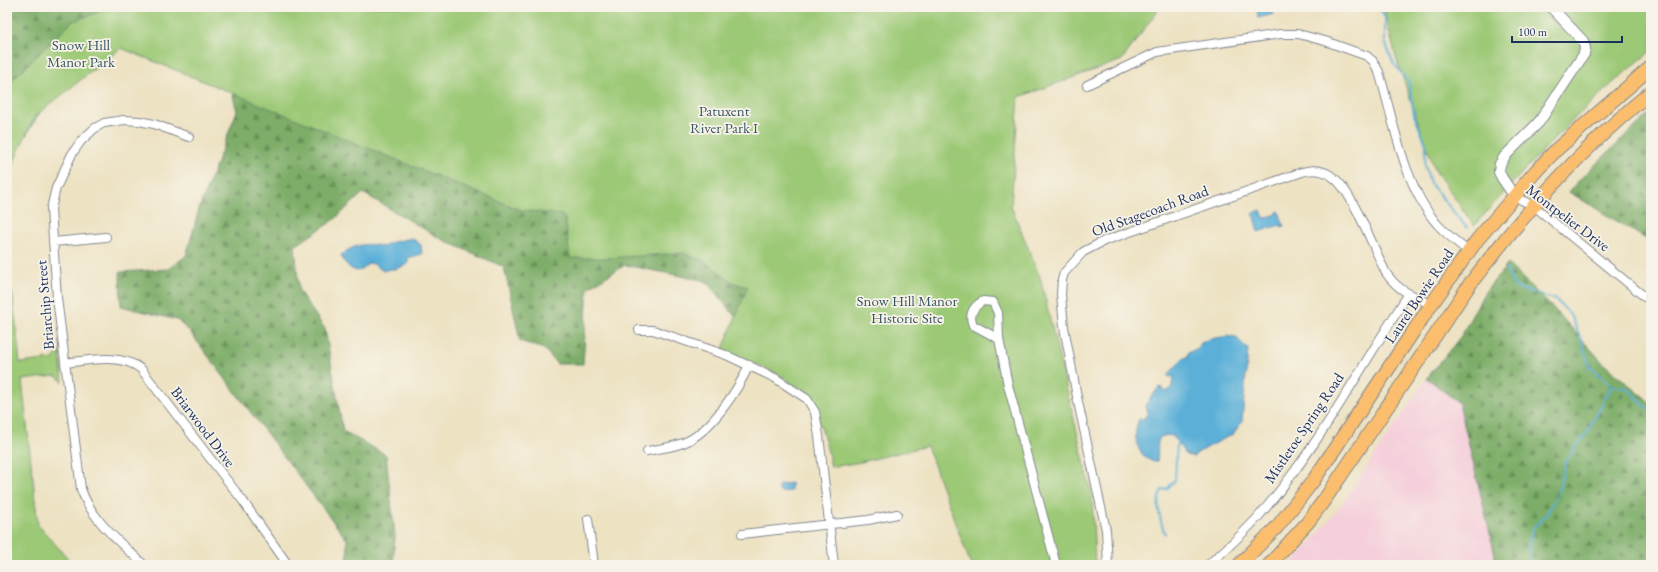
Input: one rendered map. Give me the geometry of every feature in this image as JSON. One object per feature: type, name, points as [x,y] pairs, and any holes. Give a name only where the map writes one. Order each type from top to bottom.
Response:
[{"type":"main road","name":"Laurel Bowie Road","points":[[1239,565],[1277,527],[1295,506],[1346,434],[1430,305],[1469,252],[1535,172],[1557,149],[1651,67]]},
{"type":"main road","points":[[1269,565],[1308,522],[1327,496],[1470,284],[1534,206],[1583,154],[1651,92]]},
{"type":"main road","points":[[1346,434],[1359,429],[1386,389],[1403,384]]},
{"type":"street","name":"Montpelier Drive","points":[[1551,7],[1583,41],[1585,48],[1584,54],[1539,122],[1500,164],[1502,178],[1515,197],[1534,206],[1651,302]]},
{"type":"street","points":[[1087,84],[1145,56],[1163,50],[1281,34],[1298,34],[1325,41],[1367,56],[1373,60],[1379,72],[1402,155],[1421,200],[1441,228],[1469,252]]},
{"type":"street","name":"Briarchip Street","points":[[144,565],[104,527],[84,500],[79,480],[65,363],[51,209],[56,188],[72,154],[87,134],[104,123],[124,120],[154,124],[189,137]]},
{"type":"street","name":"Old Stagecoach Road","points":[[1108,565],[1106,530],[1078,402],[1064,327],[1061,294],[1064,273],[1077,257],[1088,248],[1104,241],[1302,172],[1318,171],[1334,178],[1343,187],[1386,273],[1395,284],[1408,295],[1421,299],[1430,305]]},
{"type":"street","points":[[54,242],[106,237]]},
{"type":"street","name":"Mistletoe Spring Road","points":[[1208,565],[1248,528],[1290,478],[1408,295]]},
{"type":"street","points":[[999,339],[974,325],[971,315],[978,304],[984,301],[992,302],[998,313],[999,339],[1008,385],[1056,565]]},
{"type":"street","points":[[639,330],[653,330],[710,349],[749,365],[780,381],[802,395],[812,404],[820,436],[834,565]]},
{"type":"street","name":"Briarwood Drive","points":[[65,363],[119,360],[132,363],[141,369],[243,501],[288,565]]},
{"type":"street","points":[[647,451],[684,443],[698,434],[722,410],[749,365]]},
{"type":"street","points":[[742,534],[829,523],[868,520],[897,514]]},
{"type":"street","points":[[588,519],[594,565]]},
{"type":"shaded area","points":[[1427,378],[1459,403],[1495,555],[1495,565],[1290,565],[1310,544],[1339,508]]},
{"type":"green space","name":"Patuxent River Park I","points":[[7,7],[1134,7],[816,186],[747,331],[706,281],[625,265],[588,288],[583,364],[557,364],[544,349],[520,341],[504,267],[441,239],[363,193],[334,220],[295,246],[299,291],[325,329],[343,431],[386,455],[395,536],[393,565],[348,565],[347,540],[190,332],[177,320],[121,306],[120,272],[168,269],[186,256],[199,209],[237,111],[221,53],[117,38],[57,84],[7,167]]},
{"type":"green space","name":"Patuxent River Park I","points":[[112,7],[1160,7],[1122,60],[1019,97],[1011,206],[1040,277],[1092,495],[1095,565],[971,565],[927,446],[861,462],[831,467],[820,425],[807,400],[798,389],[774,372],[722,351],[748,287],[734,283],[704,261],[683,253],[606,258],[570,258],[565,218],[562,215],[521,210],[121,48],[34,117],[7,177],[7,85],[72,22]]},
{"type":"green space","points":[[1383,7],[1651,7],[1651,51],[1580,113],[1537,157],[1474,226],[1435,170],[1397,61]]},
{"type":"green space","points":[[1651,112],[1651,242],[1569,192],[1581,178]]},
{"type":"green space","points":[[1508,264],[1557,312],[1605,365],[1651,403],[1651,565],[1495,565],[1495,555],[1459,403],[1427,378],[1461,336],[1484,293]]},
{"type":"green space","points":[[7,273],[13,297],[20,363],[53,359],[60,351],[63,382],[56,376],[22,380],[38,525],[74,565],[7,565]]},
{"type":"water","points":[[1273,7],[1274,14],[1258,18],[1257,8]]},
{"type":"water","points":[[1261,210],[1264,218],[1277,214],[1279,211],[1284,226],[1281,227],[1280,225],[1258,232],[1253,213]]},
{"type":"water","points":[[412,238],[421,245],[422,254],[408,258],[408,264],[396,269],[383,271],[374,264],[369,263],[358,271],[354,270],[351,269],[341,255],[356,246],[367,244],[384,247],[388,243]]},
{"type":"water","points":[[1229,336],[1236,337],[1248,349],[1242,422],[1233,434],[1197,453],[1194,457],[1186,455],[1173,436],[1166,435],[1159,439],[1157,461],[1154,462],[1148,459],[1139,450],[1136,438],[1139,419],[1143,419],[1148,413],[1145,405],[1159,387],[1166,392],[1171,389],[1174,376],[1169,377],[1169,374],[1183,358],[1187,357],[1188,353],[1198,348],[1201,343],[1209,339]]},
{"type":"water","points":[[791,483],[791,491],[780,492],[778,489],[779,485]]},
{"type":"waterway","points":[[1379,7],[1385,18],[1385,42],[1394,64],[1409,83],[1414,115],[1426,144],[1425,165],[1430,183],[1467,228]]},
{"type":"waterway","points":[[1506,269],[1515,287],[1556,300],[1571,315],[1582,342],[1589,366],[1612,386],[1586,434],[1566,460],[1558,493],[1547,514],[1532,529],[1529,546],[1530,565]]},
{"type":"waterway","points":[[1612,386],[1627,388],[1651,412]]},
{"type":"waterway","points":[[1165,534],[1161,523],[1159,499],[1162,490],[1167,489],[1175,480],[1177,441]]},
{"type":"park label","name":"Snow Hill Manor Park","points":[[81,54]]},
{"type":"park label","name":"Snow Hill Manor Historic Site","points":[[907,310]]}]
